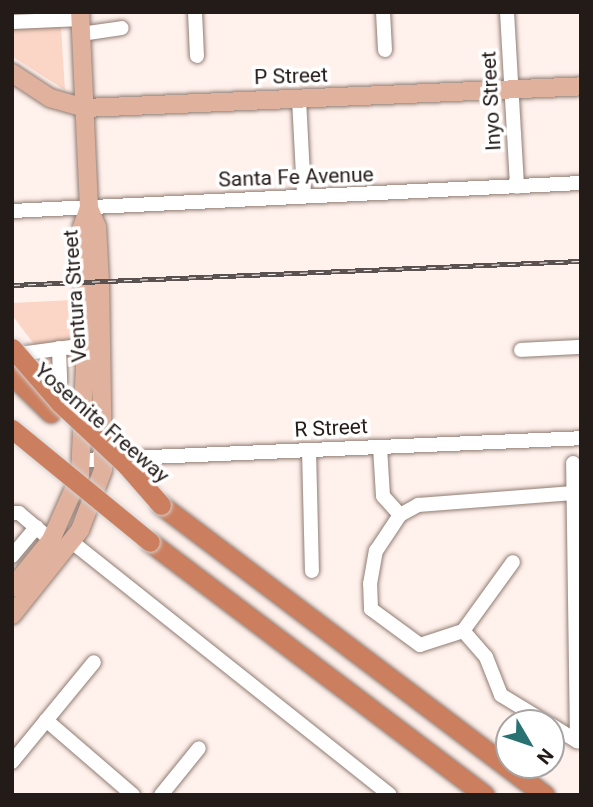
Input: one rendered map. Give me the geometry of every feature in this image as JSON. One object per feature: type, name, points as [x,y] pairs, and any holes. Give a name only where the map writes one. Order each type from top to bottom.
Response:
[{"type":"highway","points":[[12,348],[60,403],[126,464],[167,510],[495,758]]},
{"type":"highway","name":"Yosemite Freeway","points":[[12,375],[167,510]]},
{"type":"highway","points":[[12,429],[150,542],[484,795]]},
{"type":"highway","points":[[523,779],[545,795]]},
{"type":"highway","points":[[528,779],[554,795]]},
{"type":"main road","name":"Ventura Street","points":[[12,615],[72,542],[94,503],[104,460],[97,227],[89,208],[81,23]]},
{"type":"main road","name":"P Street","points":[[12,73],[50,98],[85,108],[581,86]]},
{"type":"main road","name":"Ventura Street","points":[[12,588],[51,540],[73,499],[82,460],[86,345],[82,227],[89,208]]},
{"type":"street","points":[[195,12],[197,56]]},
{"type":"street","points":[[383,12],[386,50]]},
{"type":"street","name":"Inyo Street","points":[[507,12],[517,187]]},
{"type":"street","points":[[12,22],[81,23]]},
{"type":"street","points":[[299,99],[304,195]]},
{"type":"street","name":"Santa Fe Avenue","points":[[12,211],[304,195],[326,198],[581,183]]},
{"type":"street","points":[[12,355],[86,345]]},
{"type":"street","points":[[521,350],[581,347]]},
{"type":"street","points":[[59,348],[60,382]]},
{"type":"street","name":"R Street","points":[[82,460],[581,438]]},
{"type":"street","points":[[380,447],[383,496],[400,515]]},
{"type":"street","points":[[309,450],[312,570]]},
{"type":"street","points":[[573,463],[579,533],[579,743]]},
{"type":"street","points":[[513,562],[463,631],[420,645],[371,609],[376,551],[400,515],[418,505],[575,493]]},
{"type":"street","points":[[12,513],[19,513],[51,540]]},
{"type":"street","points":[[12,556],[36,527]]},
{"type":"street","points":[[72,542],[390,795]]},
{"type":"street","points":[[463,631],[486,657],[501,695],[524,709]]},
{"type":"street","points":[[12,762],[94,662]]},
{"type":"street","points":[[46,720],[133,795]]},
{"type":"street","points":[[161,795],[199,748]]},
{"type":"shaded area","points":[[12,12],[60,12],[65,90],[13,57]]},
{"type":"shaded area","points":[[73,300],[75,367],[52,368],[12,315],[12,303]]},
{"type":"railway","points":[[12,285],[581,261]]}]
